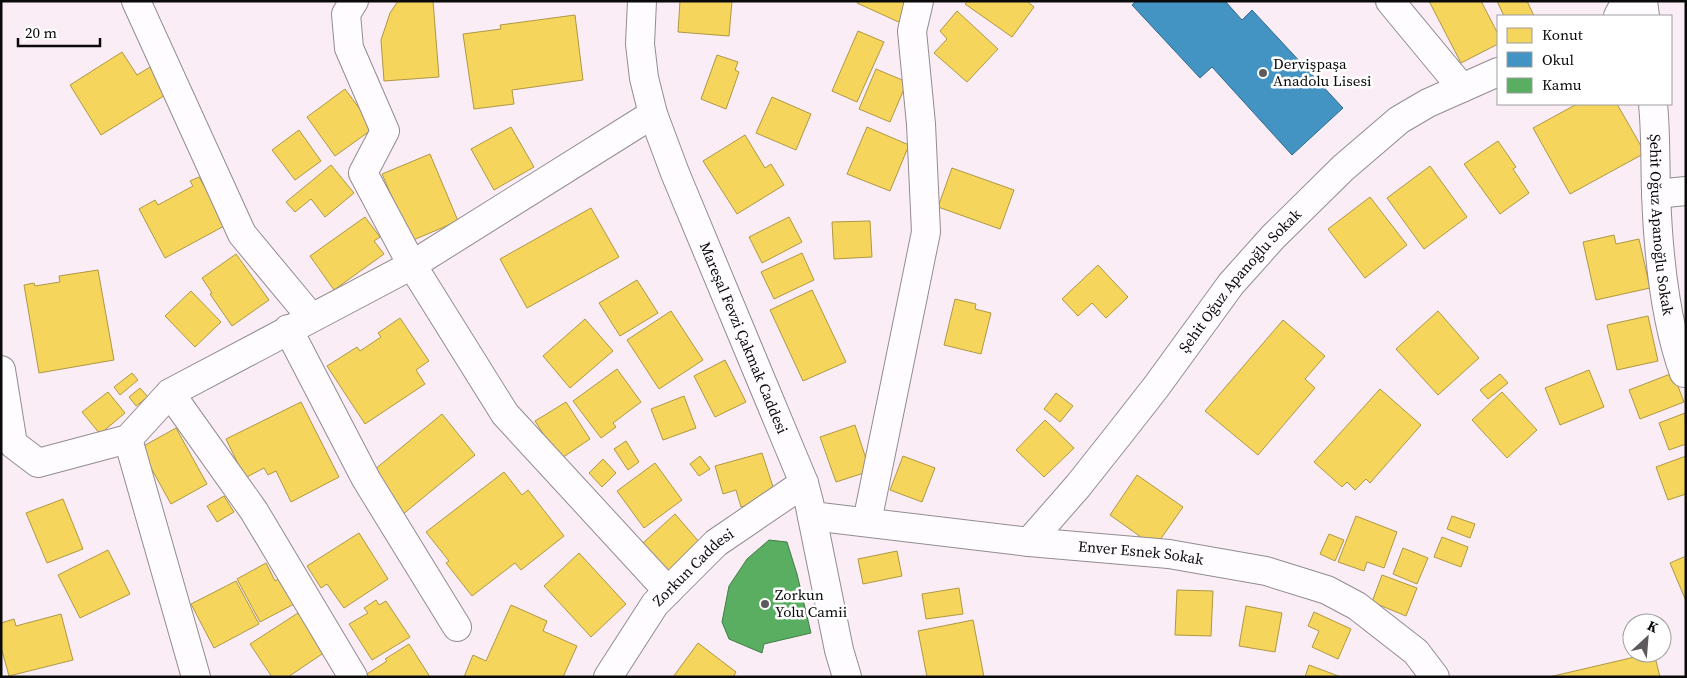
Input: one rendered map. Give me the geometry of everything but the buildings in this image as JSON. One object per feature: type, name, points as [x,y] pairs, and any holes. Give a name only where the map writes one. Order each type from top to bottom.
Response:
[{"type":"street","points":[[136,1],[242,234],[300,323],[366,479],[456,627]]},
{"type":"street","points":[[354,1],[346,14],[349,48],[385,131],[363,173],[412,265],[505,414],[668,591]]},
{"type":"street","name":"Mareşal Fevzi Çakmak Caddesi","points":[[642,1],[640,44],[644,78],[653,114],[675,173],[804,483],[839,650],[847,677]]},
{"type":"street","points":[[867,522],[926,232],[921,124],[912,30],[919,1]]},
{"type":"street","points":[[1390,1],[1462,88]]},
{"type":"street","points":[[1619,15],[1626,1]]},
{"type":"street","points":[[1643,1],[1645,15]]},
{"type":"street","name":"Şehit Oğuz Apanoğlu Sokak","points":[[1029,542],[1078,486],[1120,433],[1231,284],[1273,237],[1343,168],[1399,120],[1428,103],[1497,72]]},
{"type":"street","name":"Şehit Oğuz Apanoğlu Sokak","points":[[1653,105],[1656,194],[1664,290],[1675,348],[1685,374]]},
{"type":"street","points":[[1,370],[13,444],[38,463],[128,439],[170,393],[412,265],[653,114]]},
{"type":"street","points":[[1656,194],[1686,191]]},
{"type":"street","points":[[170,393],[254,512],[353,677]]},
{"type":"street","points":[[128,439],[196,677]]},
{"type":"street","name":"Zorkun Caddesi","points":[[608,677],[655,604],[716,543],[804,483]]},
{"type":"street","name":"Enver Esnek Sokak","points":[[812,516],[1029,542],[1169,554],[1266,571],[1327,590],[1357,606],[1416,652],[1435,677]]},
{"type":"place","name":"Dervişpaşa Anadolu Lisesi","points":[[1263,73]]},
{"type":"place","name":"Zorkun Yolu Camii","points":[[765,604]]}]
